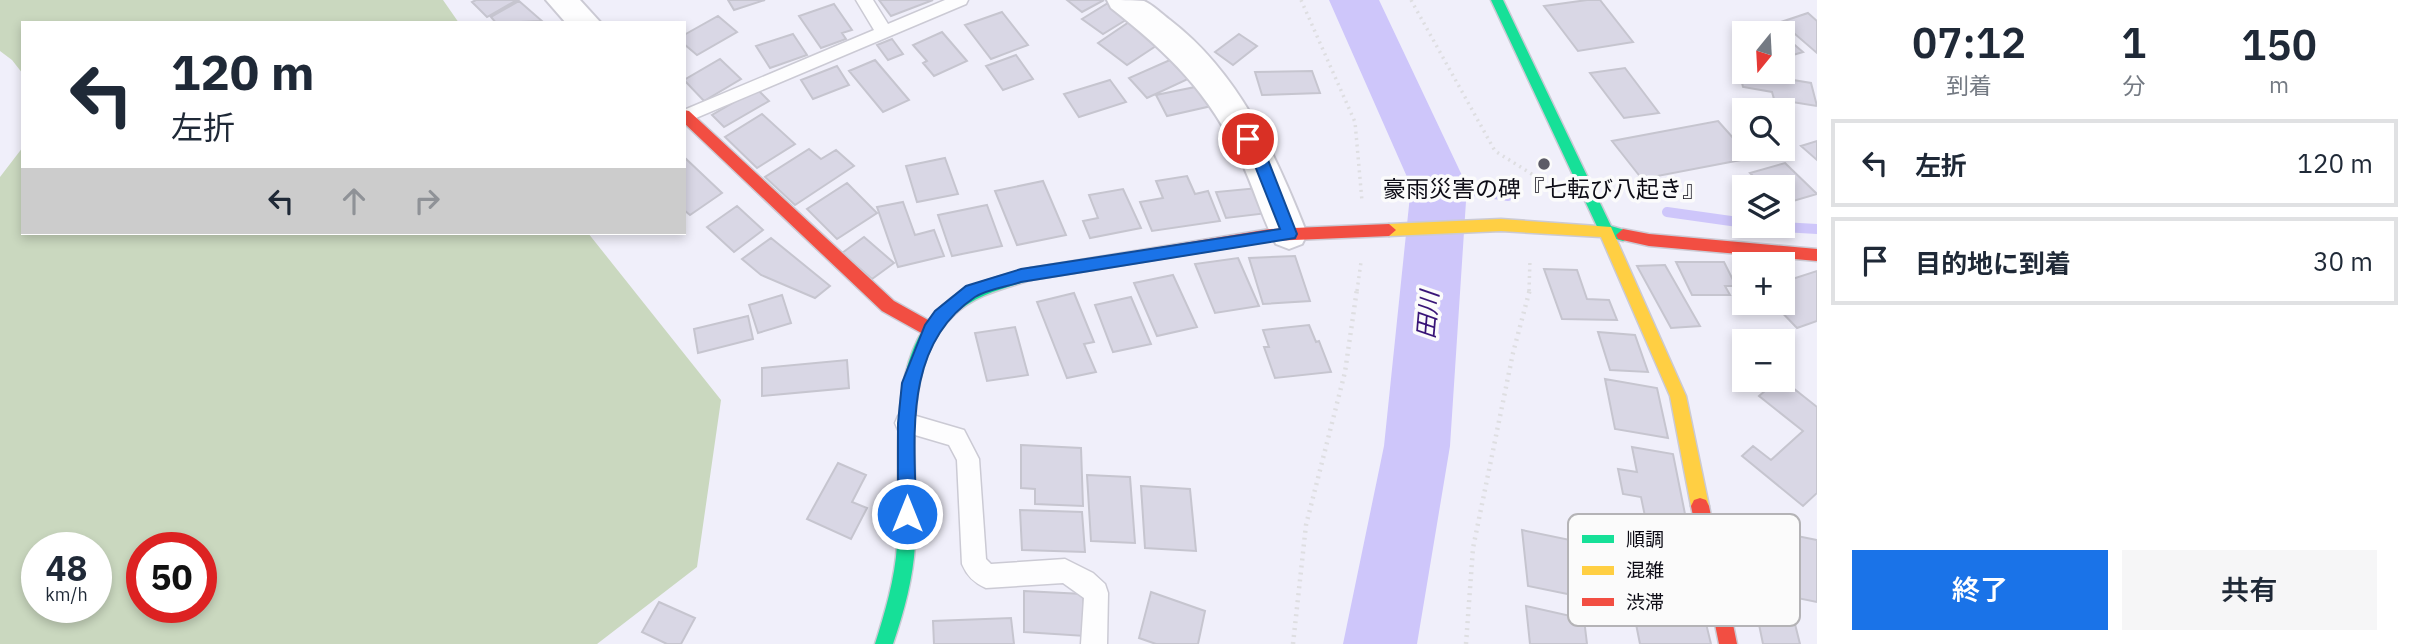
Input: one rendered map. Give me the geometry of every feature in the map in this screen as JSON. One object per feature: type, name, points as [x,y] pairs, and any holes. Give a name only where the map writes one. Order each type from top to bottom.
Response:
[{"type":"main road","points":[[1497,0],[1606,231],[1678,396],[1702,514]]},
{"type":"main road","points":[[686,117],[821,247],[888,306],[931,330]]},
{"type":"main road","points":[[884,644],[897,604],[907,537],[906,423],[910,383],[931,330],[941,316],[972,290],[1021,276],[1289,234],[1501,225],[1606,231],[1649,240],[1817,255]]},
{"type":"main road","points":[[1724,626],[1728,644]]},
{"type":"street","points":[[561,0],[583,21]]},
{"type":"street","points":[[1122,0],[1183,49],[1224,97],[1260,160],[1289,234]]},
{"type":"lane","points":[[864,0],[885,33]]},
{"type":"lane","points":[[686,116],[758,82],[885,33],[960,0]]},
{"type":"lane","points":[[906,423],[956,437],[968,459],[974,564],[986,576],[1065,571],[1084,582],[1096,593],[1094,644]]},
{"type":"path","points":[[1293,644],[1306,524],[1345,372],[1363,231],[1354,122],[1301,0]]},
{"type":"path","points":[[1411,0],[1495,151],[1554,188]]},
{"type":"path","points":[[1466,644],[1473,548],[1507,379],[1531,284],[1529,227]]},
{"type":"green space","points":[[0,0],[443,0],[458,21],[21,21],[21,71],[0,51]]},
{"type":"green space","points":[[21,150],[21,235],[590,235],[721,400],[697,567],[597,644],[0,644],[0,177]]},
{"type":"building","points":[[517,0],[487,17],[472,2]]},
{"type":"building","points":[[728,0],[765,0],[734,10]]},
{"type":"building","points":[[879,0],[933,0],[891,16]]},
{"type":"building","points":[[1067,0],[1104,0],[1082,12]]},
{"type":"building","points":[[1600,0],[1633,42],[1578,51],[1544,6]]},
{"type":"building","points":[[519,1],[542,21],[494,21],[491,17]]},
{"type":"building","points":[[1108,3],[1129,18],[1103,34],[1082,19]]},
{"type":"building","points":[[834,4],[852,30],[842,33],[846,39],[821,48],[799,16]]},
{"type":"building","points":[[1002,12],[1028,45],[991,59],[965,25]]},
{"type":"building","points":[[1808,13],[1817,21],[1817,53],[1796,35],[1796,21],[1784,21]]},
{"type":"building","points":[[718,16],[737,32],[697,55],[686,46],[686,34]]},
{"type":"building","points":[[1132,20],[1162,42],[1127,65],[1098,43]]},
{"type":"building","points":[[942,32],[967,61],[934,76],[923,63],[927,61],[913,45]]},
{"type":"building","points":[[793,34],[807,55],[770,68],[756,46]]},
{"type":"building","points":[[1239,34],[1257,46],[1233,65],[1215,52]]},
{"type":"building","points":[[892,39],[903,54],[888,60],[877,45]]},
{"type":"building","points":[[1016,55],[1033,79],[1003,90],[986,66]]},
{"type":"building","points":[[720,59],[741,79],[704,101],[686,79]]},
{"type":"building","points":[[875,60],[909,100],[883,112],[849,71]]},
{"type":"building","points":[[1170,60],[1188,79],[1147,98],[1129,78]]},
{"type":"building","points":[[837,66],[849,85],[813,99],[801,80]]},
{"type":"building","points":[[1625,68],[1659,113],[1624,118],[1590,73]]},
{"type":"building","points":[[1312,71],[1320,93],[1262,95],[1255,72]]},
{"type":"building","points":[[1110,80],[1126,102],[1079,117],[1064,94]]},
{"type":"building","points":[[1796,80],[1811,83],[1817,106],[1795,102],[1795,98],[1774,98],[1772,92],[1743,87],[1742,84],[1796,84]]},
{"type":"building","points":[[1205,85],[1216,105],[1167,116],[1156,95]]},
{"type":"building","points":[[757,89],[769,101],[724,127],[712,115]]},
{"type":"building","points":[[762,114],[795,144],[757,168],[725,137]]},
{"type":"building","points":[[1718,121],[1732,137],[1732,161],[1735,161],[1642,179],[1612,141]]},
{"type":"building","points":[[1817,141],[1817,160],[1801,146]]},
{"type":"building","points":[[809,149],[821,159],[836,150],[854,166],[795,205],[765,177]]},
{"type":"building","points":[[945,158],[958,194],[917,202],[906,166]]},
{"type":"building","points":[[686,159],[722,193],[690,215],[686,212]]},
{"type":"building","points":[[1785,163],[1817,194],[1795,200],[1795,175],[1750,173]]},
{"type":"building","points":[[1187,176],[1195,194],[1208,191],[1220,221],[1152,231],[1140,202],[1163,198],[1156,181]]},
{"type":"building","points":[[1043,181],[1066,235],[1017,245],[995,191]]},
{"type":"building","points":[[847,183],[877,213],[837,239],[807,209]]},
{"type":"building","points":[[1258,188],[1268,213],[1226,218],[1216,192]]},
{"type":"building","points":[[1123,189],[1141,228],[1090,238],[1083,221],[1098,218],[1089,195]]},
{"type":"building","points":[[903,202],[915,235],[934,230],[944,256],[898,267],[877,207]]},
{"type":"building","points":[[987,205],[1002,246],[952,256],[938,215]]},
{"type":"building","points":[[737,206],[763,230],[734,252],[707,227]]},
{"type":"building","points":[[864,237],[894,263],[872,279],[842,253]]},
{"type":"building","points":[[771,238],[830,286],[815,298],[761,275],[742,259]]},
{"type":"building","points":[[1295,256],[1310,301],[1263,304],[1249,258]]},
{"type":"building","points":[[1238,258],[1259,306],[1215,313],[1195,264]]},
{"type":"building","points":[[1676,262],[1724,262],[1732,278],[1732,286],[1725,286],[1730,295],[1692,295]]},
{"type":"building","points":[[1665,265],[1700,326],[1671,328],[1637,266]]},
{"type":"building","points":[[1544,269],[1577,270],[1587,299],[1609,300],[1617,320],[1562,319]]},
{"type":"building","points":[[1817,271],[1817,321],[1797,328],[1785,315],[1795,315],[1795,278]]},
{"type":"building","points":[[1173,275],[1197,327],[1157,336],[1134,283]]},
{"type":"building","points":[[1074,293],[1094,342],[1084,344],[1096,372],[1067,378],[1037,302]]},
{"type":"building","points":[[782,295],[791,323],[758,333],[749,305]]},
{"type":"building","points":[[1131,297],[1151,344],[1113,352],[1095,305]]},
{"type":"building","points":[[748,316],[753,339],[698,353],[694,329]]},
{"type":"building","points":[[1309,325],[1316,342],[1319,341],[1331,372],[1275,378],[1264,347],[1269,347],[1263,330]]},
{"type":"building","points":[[1015,327],[1028,375],[987,381],[975,333]]},
{"type":"building","points":[[1598,332],[1635,335],[1648,372],[1610,370]]},
{"type":"building","points":[[847,360],[849,388],[762,396],[762,368]]},
{"type":"building","points":[[1605,379],[1657,388],[1668,438],[1615,429]]},
{"type":"building","points":[[1795,390],[1817,407],[1817,493],[1803,506],[1742,456],[1753,446],[1771,460],[1803,431],[1759,396],[1764,392],[1795,392]]},
{"type":"building","points":[[1021,445],[1081,448],[1083,506],[1035,504],[1035,489],[1021,488]]},
{"type":"building","points":[[1632,447],[1673,454],[1685,514],[1645,514],[1641,497],[1623,494],[1618,469],[1637,472]]},
{"type":"building","points":[[838,463],[866,475],[852,502],[867,508],[851,539],[807,519]]},
{"type":"building","points":[[1087,475],[1130,477],[1135,543],[1091,541]]},
{"type":"building","points":[[1141,486],[1190,489],[1196,551],[1145,548]]},
{"type":"building","points":[[1020,510],[1082,512],[1085,552],[1022,550]]},
{"type":"building","points":[[1522,530],[1568,540],[1568,594],[1528,586]]},
{"type":"building","points":[[1800,537],[1817,540],[1817,602],[1800,599]]},
{"type":"building","points":[[1024,591],[1083,594],[1085,636],[1024,632]]},
{"type":"building","points":[[1151,592],[1205,611],[1198,644],[1156,644],[1139,638]]},
{"type":"building","points":[[659,602],[695,618],[681,644],[667,644],[642,632]]},
{"type":"building","points":[[1526,606],[1568,615],[1568,626],[1585,626],[1587,644],[1530,644]]},
{"type":"building","points":[[1011,618],[1014,644],[934,644],[933,621]]},
{"type":"building","points":[[1636,626],[1707,626],[1711,644],[1640,644]]},
{"type":"building","points":[[1759,626],[1796,626],[1800,644],[1763,644]]},
{"type":"waterway","name":"田川","points":[[1354,0],[1439,186],[1417,446],[1380,644]]},
{"type":"waterway","points":[[1439,186],[1508,196]]},
{"type":"waterway","points":[[1667,212],[1732,221]]},
{"type":"waterway","points":[[1795,228],[1817,229]]},
{"type":"traffic: fast","points":[[1497,0],[1606,231],[1623,235]]},
{"type":"traffic: fast","points":[[884,644],[905,562],[908,409],[914,371],[927,338],[949,309],[983,288],[1031,274]]},
{"type":"traffic: slow","points":[[1389,230],[1501,225],[1606,231],[1678,396],[1700,506]]},
{"type":"traffic: jam","points":[[686,117],[888,306],[931,330]]},
{"type":"traffic: jam","points":[[1031,274],[1270,235],[1389,230]]},
{"type":"traffic: jam","points":[[1623,235],[1649,240],[1817,255]]},
{"type":"traffic: jam","points":[[1700,506],[1702,514]]},
{"type":"traffic: jam","points":[[1724,626],[1728,644]]},
{"type":"place","name":"豪雨災害の碑『七転び八起き』","points":[[1544,164]]},
{"type":"route","points":[[907,514],[906,423],[910,383],[931,330],[941,316],[972,290],[1021,276],[1289,234],[1260,160],[1248,139]]}]
